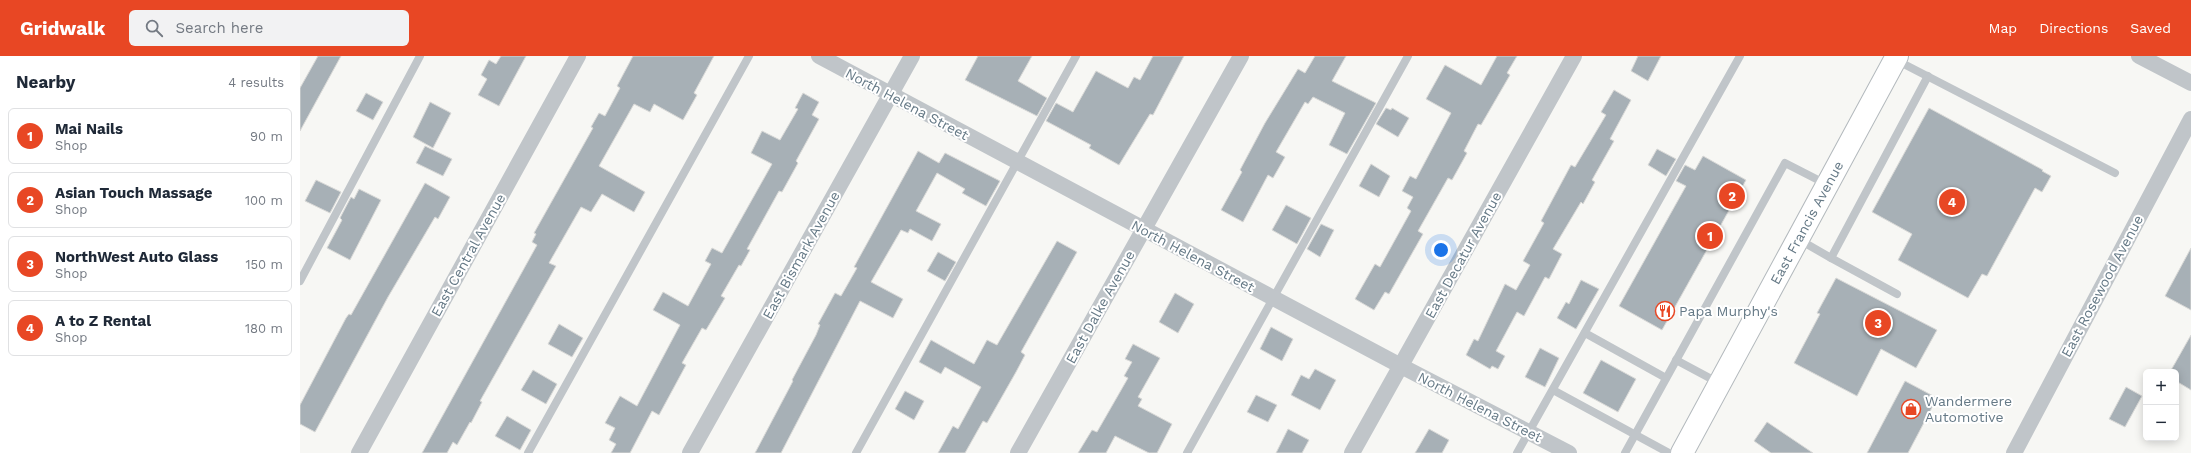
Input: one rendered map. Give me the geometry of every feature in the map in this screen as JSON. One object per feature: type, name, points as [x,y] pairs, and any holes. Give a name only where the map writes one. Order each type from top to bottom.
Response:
[{"type":"main road","name":"East Francis Avenue","points":[[1682,453],[1896,58]]},
{"type":"street","name":"East Central Avenue","points":[[359,453],[578,56]]},
{"type":"street","name":"North Helena Street","points":[[818,56],[1272,298],[1570,453]]},
{"type":"street","name":"East Bismark Avenue","points":[[690,453],[912,56]]},
{"type":"street","name":"East Dalke Avenue","points":[[1018,453],[1241,56]]},
{"type":"street","name":"East Decatur Avenue","points":[[1352,453],[1574,56]]},
{"type":"street","points":[[2139,56],[2191,83]]},
{"type":"street","name":"East Rosewood Avenue","points":[[2014,453],[2189,130]]},
{"type":"lane","points":[[300,281],[420,56]]},
{"type":"lane","points":[[528,453],[749,56]]},
{"type":"lane","points":[[856,453],[1076,56]]},
{"type":"lane","points":[[1187,453],[1408,56]]},
{"type":"lane","points":[[1517,453],[1740,56]]},
{"type":"lane","points":[[1896,58],[2114,173]]},
{"type":"lane","points":[[1831,258],[1928,76]]},
{"type":"lane","points":[[1625,453],[1785,163],[1827,184]]},
{"type":"lane","points":[[1798,238],[1897,294]]},
{"type":"lane","points":[[1585,333],[1666,378]]},
{"type":"lane","points":[[1676,360],[1719,383]]},
{"type":"lane","points":[[1553,390],[1669,453]]},
{"type":"building","points":[[318,56],[341,56],[300,131],[300,88]]},
{"type":"building","points":[[501,56],[526,56],[499,106],[478,95],[487,79],[481,75],[489,60],[496,64]]},
{"type":"building","points":[[633,56],[714,56],[694,93],[697,95],[683,120],[654,104],[650,112],[634,104],[599,166],[645,192],[634,212],[602,194],[591,212],[581,207],[549,263],[556,266],[480,401],[482,402],[471,423],[470,422],[457,445],[453,442],[447,453],[422,453],[537,245],[532,242],[536,234],[534,233],[593,128],[591,127],[599,113],[605,116],[620,88],[617,86]]},
{"type":"building","points":[[978,56],[1032,56],[1018,81],[1047,98],[1037,116],[965,80]]},
{"type":"building","points":[[1153,56],[1184,56],[1153,115],[1150,114],[1119,165],[1089,148],[1091,145],[1046,121],[1056,103],[1073,112],[1096,71],[1128,88],[1134,77],[1140,80]]},
{"type":"building","points":[[1315,56],[1346,56],[1332,81],[1376,103],[1347,154],[1329,145],[1345,113],[1313,97],[1308,104],[1305,102],[1276,152],[1285,157],[1273,178],[1268,175],[1243,222],[1221,210],[1242,172],[1240,170],[1265,123],[1298,69],[1305,73]]},
{"type":"building","points":[[1497,56],[1517,56],[1507,73],[1510,75],[1481,125],[1478,124],[1464,151],[1467,153],[1452,180],[1448,178],[1418,231],[1423,234],[1389,294],[1385,292],[1374,310],[1355,299],[1375,264],[1380,267],[1411,211],[1407,208],[1413,197],[1402,191],[1410,176],[1416,179],[1451,113],[1426,99],[1445,65],[1481,85]]},
{"type":"building","points":[[1638,56],[1661,56],[1648,81],[1631,71]]},
{"type":"building","points":[[1614,90],[1631,100],[1610,139],[1614,141],[1592,180],[1595,182],[1583,204],[1581,202],[1553,249],[1562,254],[1549,279],[1545,277],[1524,316],[1517,312],[1496,351],[1505,356],[1498,369],[1492,366],[1490,369],[1466,355],[1474,339],[1478,341],[1505,284],[1516,290],[1530,265],[1523,261],[1544,223],[1541,221],[1571,165],[1575,167],[1606,115],[1601,112]]},
{"type":"building","points":[[366,93],[383,102],[373,120],[356,111]]},
{"type":"building","points":[[803,93],[819,102],[812,115],[819,119],[796,161],[798,163],[782,192],[779,191],[747,249],[750,250],[741,266],[739,265],[721,296],[725,298],[706,330],[702,328],[682,363],[686,365],[659,415],[652,411],[630,453],[611,453],[616,444],[609,440],[615,428],[605,423],[620,396],[637,406],[680,325],[653,310],[663,292],[688,306],[711,264],[705,261],[712,248],[722,253],[772,164],[751,153],[762,131],[780,140],[798,109],[795,108]]},
{"type":"building","points":[[430,102],[451,113],[433,148],[413,137]]},
{"type":"building","points":[[1386,108],[1391,110],[1392,108],[1409,118],[1398,137],[1376,124]]},
{"type":"building","points":[[1929,108],[2043,170],[2042,171],[2051,176],[2042,192],[2035,188],[1987,276],[1982,274],[1968,298],[1898,260],[1912,234],[1872,212]]},
{"type":"building","points":[[425,146],[452,159],[443,176],[416,163]]},
{"type":"building","points":[[1657,149],[1676,159],[1666,176],[1648,165]]},
{"type":"building","points":[[918,151],[939,163],[945,153],[1000,181],[986,206],[962,193],[965,189],[937,173],[916,211],[941,224],[932,241],[910,229],[908,233],[901,230],[871,282],[903,299],[893,318],[860,301],[781,453],[755,453],[816,335],[820,325],[818,324],[835,293],[841,296],[857,268],[854,267]]},
{"type":"building","points":[[1703,156],[1746,180],[1662,330],[1619,306],[1686,186],[1676,181],[1685,165],[1695,170]]},
{"type":"building","points":[[1371,164],[1390,176],[1379,197],[1359,186]]},
{"type":"building","points":[[316,180],[341,192],[330,213],[305,201]]},
{"type":"building","points":[[425,183],[450,197],[438,219],[435,217],[388,297],[315,432],[300,424],[300,405],[346,318],[349,314],[351,315]]},
{"type":"building","points":[[359,189],[381,200],[350,260],[327,248],[342,220],[340,218],[351,197],[354,199]]},
{"type":"building","points":[[1286,205],[1311,218],[1297,244],[1272,230]]},
{"type":"building","points":[[1321,224],[1334,230],[1320,257],[1307,249]]},
{"type":"building","points":[[1057,241],[1077,252],[1021,352],[1025,355],[1016,372],[987,423],[983,421],[965,453],[938,453],[953,426],[958,429],[981,387],[945,367],[941,374],[919,362],[931,340],[974,364],[987,340],[997,345]]},
{"type":"building","points":[[2191,248],[2191,310],[2165,296]]},
{"type":"building","points":[[938,252],[956,262],[945,281],[927,271]]},
{"type":"building","points":[[1836,278],[1937,330],[1916,368],[1881,349],[1857,396],[1794,363],[1820,314],[1817,313]]},
{"type":"building","points":[[1581,280],[1599,289],[1576,329],[1557,318],[1566,302],[1569,304]]},
{"type":"building","points":[[1175,293],[1194,304],[1178,333],[1159,322]]},
{"type":"building","points":[[559,324],[583,338],[572,357],[548,344]]},
{"type":"building","points":[[1271,327],[1293,339],[1282,361],[1260,349]]},
{"type":"building","points":[[2191,335],[2191,390],[2179,383],[2179,369],[2172,369]]},
{"type":"building","points":[[1133,344],[1160,358],[1138,397],[1142,399],[1138,406],[1172,424],[1157,453],[1149,453],[1115,436],[1106,453],[1078,453],[1092,430],[1097,432],[1128,378],[1124,376],[1132,362],[1125,359]]},
{"type":"building","points":[[1540,348],[1559,358],[1545,387],[1525,377]]},
{"type":"building","points":[[1601,360],[1636,379],[1618,412],[1583,393]]},
{"type":"building","points":[[1315,369],[1336,380],[1320,410],[1291,395],[1301,375],[1309,379]]},
{"type":"building","points":[[533,370],[557,384],[546,404],[521,390]]},
{"type":"building","name":"Wandermere Automotive","points":[[1905,381],[1937,398],[1908,453],[1867,453]]},
{"type":"building","points":[[2126,387],[2142,396],[2125,427],[2109,419]]},
{"type":"building","points":[[905,391],[924,401],[914,420],[895,409]]},
{"type":"building","points":[[1256,395],[1277,405],[1268,422],[1247,412]]},
{"type":"building","points":[[507,416],[531,430],[520,450],[495,436]]},
{"type":"building","points":[[1767,422],[1813,453],[1771,453],[1754,441]]},
{"type":"building","points":[[1288,429],[1309,440],[1302,453],[1276,453]]},
{"type":"building","points":[[1429,429],[1449,440],[1442,453],[1415,453]]},
{"type":"place","name":"Asian Touch Massage","points":[[1732,196]]},
{"type":"place","name":"A to Z Rental","points":[[1952,202]]},
{"type":"place","name":"Mai Nails","points":[[1710,236]]},
{"type":"place","name":"Papa Murphy's","points":[[1665,311]]},
{"type":"place","name":"NorthWest Auto Glass","points":[[1878,323]]},
{"type":"place","name":"Wandermere Automotive","points":[[1911,409]]}]
